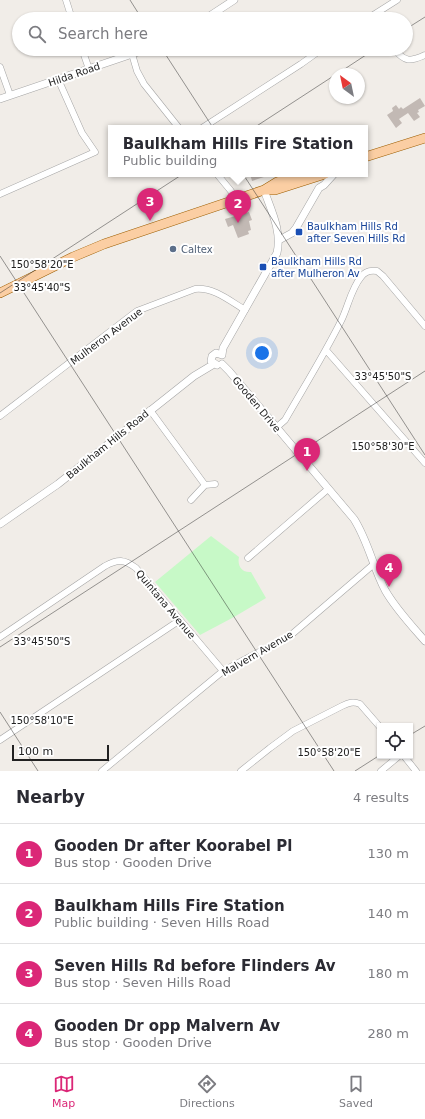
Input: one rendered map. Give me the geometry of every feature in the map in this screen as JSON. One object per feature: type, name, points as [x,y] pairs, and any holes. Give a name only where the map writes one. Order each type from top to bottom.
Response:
[{"type":"main road","points":[[368,156],[425,138]]},
{"type":"main road","points":[[0,293],[73,257],[104,244],[264,190],[277,182],[293,177]]},
{"type":"main road","points":[[264,190],[276,190],[316,177]]},
{"type":"street","points":[[66,0],[70,12]]},
{"type":"street","points":[[216,12],[234,0]]},
{"type":"street","points":[[380,12],[397,0]]},
{"type":"street","points":[[401,56],[404,59],[413,61],[425,55]]},
{"type":"street","points":[[84,56],[89,69]]},
{"type":"street","name":"Hilda Road","points":[[0,99],[126,56]]},
{"type":"street","points":[[133,56],[137,71],[144,84],[177,125]]},
{"type":"street","points":[[207,125],[312,56]]},
{"type":"street","points":[[0,67],[10,95]]},
{"type":"street","points":[[0,194],[95,152],[82,133],[58,79]]},
{"type":"street","points":[[218,177],[231,192],[234,200]]},
{"type":"street","points":[[279,240],[292,233],[319,188],[331,177]]},
{"type":"street","points":[[222,355],[216,353],[212,356],[211,361],[217,366],[222,364],[224,360],[222,355],[223,348],[275,259],[277,253],[279,240],[277,228],[264,190]]},
{"type":"street","points":[[277,428],[285,420],[326,350],[342,320],[357,283],[361,276],[366,272],[377,271],[383,276],[425,326]]},
{"type":"street","name":"Mulheron Avenue","points":[[0,416],[139,309],[195,289],[202,288],[210,290],[245,310]]},
{"type":"street","points":[[326,350],[425,464]]},
{"type":"street","name":"Baulkham Hills Road","points":[[0,524],[58,484],[194,376],[214,364]]},
{"type":"street","name":"Gooden Drive","points":[[222,364],[358,525],[388,596],[425,641]]},
{"type":"street","points":[[150,410],[205,485]]},
{"type":"street","points":[[191,500],[205,485],[215,484]]},
{"type":"street","points":[[248,558],[328,489]]},
{"type":"street","name":"Quintana Avenue","points":[[0,637],[105,566],[120,560],[129,563],[136,568],[223,671]]},
{"type":"street","name":"Malvern Avenue","points":[[102,771],[223,671],[291,635],[374,564]]},
{"type":"street","points":[[0,740],[180,620]]},
{"type":"street","points":[[242,771],[270,748],[293,732],[350,703],[356,702],[360,704],[377,724]]},
{"type":"street","points":[[381,771],[395,759]]},
{"type":"street","points":[[406,759],[416,771]]},
{"type":"green space","points":[[211,536],[239,557],[241,568],[245,571],[251,572],[266,598],[200,635],[155,582]]},
{"type":"building","points":[[420,98],[425,106],[418,110],[419,112],[417,113],[420,117],[414,121],[408,113],[399,119],[402,123],[396,128],[387,115],[393,111],[392,108],[396,105],[399,109],[401,107],[403,109]]},
{"type":"building","points":[[251,177],[264,177],[252,181]]},
{"type":"building","points":[[249,212],[252,220],[249,221],[251,230],[248,231],[249,234],[238,238],[233,225],[228,227],[225,219]]},
{"type":"place","name":"Seven Hills Rd before Flinders Av","points":[[150,221]]},
{"type":"place","name":"Baulkham Hills Fire Station","points":[[238,223]]},
{"type":"place","name":"Baulkham Hills Rd after Seven Hills Rd","points":[[299,232]]},
{"type":"place","name":"Caltex","points":[[173,249]]},
{"type":"place","name":"Baulkham Hills Rd after Mulheron Av","points":[[263,267]]},
{"type":"place","name":"Gooden Dr after Koorabel Pl","points":[[307,471]]},
{"type":"place","name":"Gooden Dr opp Malvern Av","points":[[389,587]]}]
